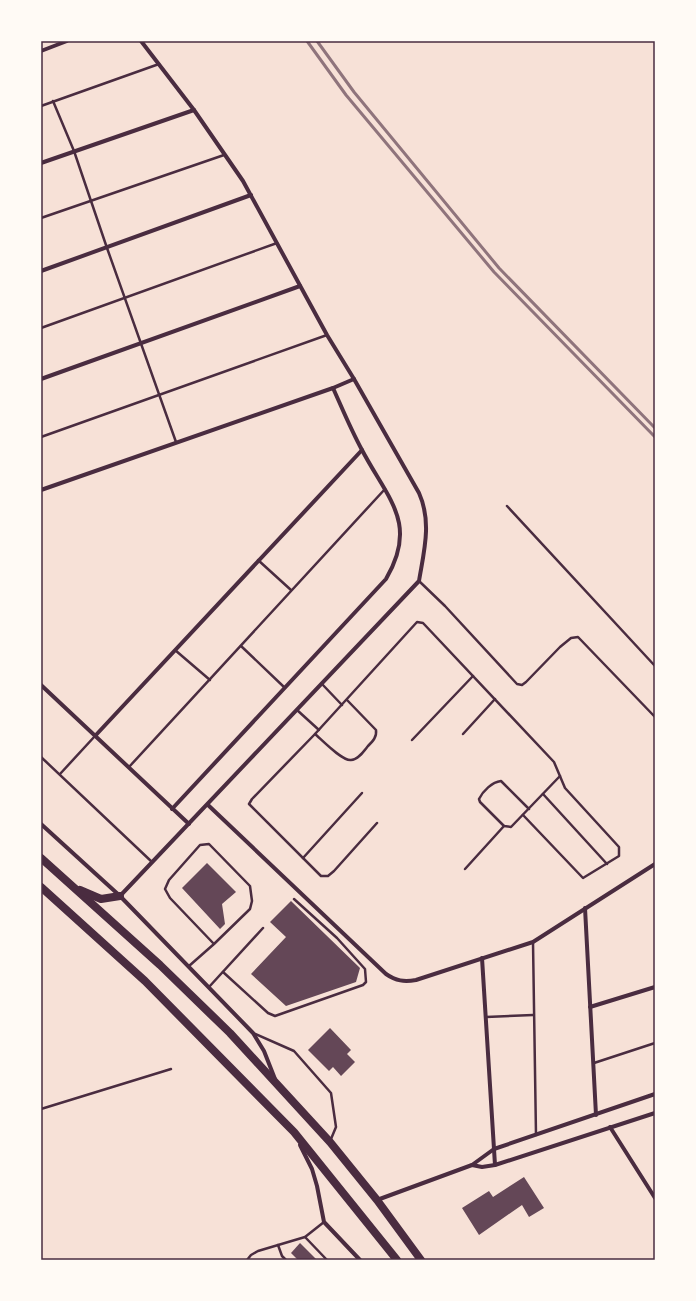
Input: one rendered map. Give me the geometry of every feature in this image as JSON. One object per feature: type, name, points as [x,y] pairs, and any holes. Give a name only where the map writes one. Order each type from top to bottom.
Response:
[{"type":"highway","points":[[41,858],[182,986],[230,1033],[330,1142],[377,1200],[421,1260]]},
{"type":"highway","points":[[41,886],[145,981],[294,1132],[397,1260]]},
{"type":"highway","points":[[72,886],[101,898],[120,896]]},
{"type":"street","points":[[41,51],[67,41]]},
{"type":"street","points":[[120,896],[419,581],[426,536],[425,509],[419,493],[327,335],[251,195],[194,110],[142,41]]},
{"type":"street","points":[[41,163],[194,110]]},
{"type":"street","points":[[41,271],[251,195]]},
{"type":"street","points":[[41,379],[300,286]]},
{"type":"street","points":[[41,490],[333,388],[354,379]]},
{"type":"street","points":[[172,809],[386,579],[394,565],[400,547],[400,521],[397,511],[362,450],[333,388]]},
{"type":"street","points":[[95,736],[362,450]]},
{"type":"street","points":[[41,685],[188,824]]},
{"type":"street","points":[[208,805],[386,974],[402,982],[416,980],[533,942],[655,864]]},
{"type":"street","points":[[41,824],[120,896],[208,988],[253,1032],[264,1051],[278,1086]]},
{"type":"street","points":[[585,908],[596,1115]]},
{"type":"street","points":[[482,958],[495,1165]]},
{"type":"street","points":[[590,1007],[655,987]]},
{"type":"street","points":[[377,1200],[472,1165],[494,1149],[536,1136],[655,1094]]},
{"type":"street","points":[[472,1165],[482,1167],[495,1165],[610,1127],[655,1114]]},
{"type":"street","points":[[610,1127],[655,1198]]},
{"type":"street","points":[[294,1132],[312,1169],[324,1222],[360,1260]]},
{"type":"lane","points":[[41,106],[160,64]]},
{"type":"lane","points":[[54,101],[74,152],[176,442]]},
{"type":"lane","points":[[41,218],[224,155]]},
{"type":"lane","points":[[41,328],[277,243]]},
{"type":"lane","points":[[41,437],[160,396],[327,335]]},
{"type":"lane","points":[[128,768],[385,489]]},
{"type":"lane","points":[[507,506],[655,666]]},
{"type":"lane","points":[[258,560],[291,590]]},
{"type":"lane","points":[[419,581],[445,606],[517,684],[522,685],[526,682],[560,647],[571,638],[578,638],[655,717]]},
{"type":"lane","points":[[377,823],[328,876],[321,876],[249,804],[252,799],[347,700],[416,622],[423,623],[554,762],[565,788],[621,851],[619,856],[583,878],[523,815]]},
{"type":"lane","points":[[241,646],[284,687]]},
{"type":"lane","points":[[175,650],[210,680]]},
{"type":"lane","points":[[412,740],[473,676]]},
{"type":"lane","points":[[322,684],[342,705]]},
{"type":"lane","points":[[463,734],[496,699]]},
{"type":"lane","points":[[315,734],[342,757],[350,760],[357,758],[372,742],[376,736],[376,730],[347,700]]},
{"type":"lane","points":[[297,710],[319,730]]},
{"type":"lane","points":[[60,774],[95,736]]},
{"type":"lane","points":[[41,757],[152,862]]},
{"type":"lane","points":[[528,809],[501,782],[492,784],[479,799],[480,802],[504,826],[511,827],[560,776]]},
{"type":"lane","points":[[303,858],[362,794]]},
{"type":"lane","points":[[543,794],[607,864]]},
{"type":"lane","points":[[465,869],[504,826]]},
{"type":"lane","points":[[188,967],[214,944],[250,909],[252,892],[250,886],[209,844],[205,843],[200,845],[169,880],[165,889],[170,898],[214,944]]},
{"type":"lane","points":[[222,972],[272,1015],[280,1015],[359,986],[366,982],[366,969],[337,938],[294,899]]},
{"type":"lane","points":[[208,988],[263,928]]},
{"type":"lane","points":[[337,938],[342,932]]},
{"type":"lane","points":[[533,942],[536,1136]]},
{"type":"lane","points":[[486,1017],[533,1014]]},
{"type":"lane","points":[[253,1032],[294,1052],[331,1093],[336,1127],[330,1142]]},
{"type":"lane","points":[[593,1063],[655,1043]]},
{"type":"lane","points":[[41,1109],[171,1069]]},
{"type":"lane","points":[[247,1260],[254,1252],[305,1237],[324,1222]]},
{"type":"lane","points":[[305,1237],[327,1260]]},
{"type":"lane","points":[[278,1245],[282,1256],[286,1260]]},
{"type":"building","points":[[207,863],[236,892],[222,904],[225,924],[220,929],[182,888]]},
{"type":"building","points":[[291,901],[360,968],[356,982],[286,1006],[251,974],[286,937],[270,922]]},
{"type":"building","points":[[330,1028],[351,1050],[347,1054],[355,1062],[341,1076],[333,1067],[329,1071],[308,1050]]},
{"type":"building","points":[[524,1177],[544,1208],[529,1217],[522,1205],[479,1235],[462,1208],[489,1191],[493,1197]]},
{"type":"building","points":[[300,1243],[317,1260],[298,1260],[291,1253]]},
{"type":"railway","points":[[307,41],[346,95],[494,272],[655,437]]},
{"type":"railway","points":[[317,41],[354,92],[499,268],[655,428]]}]
